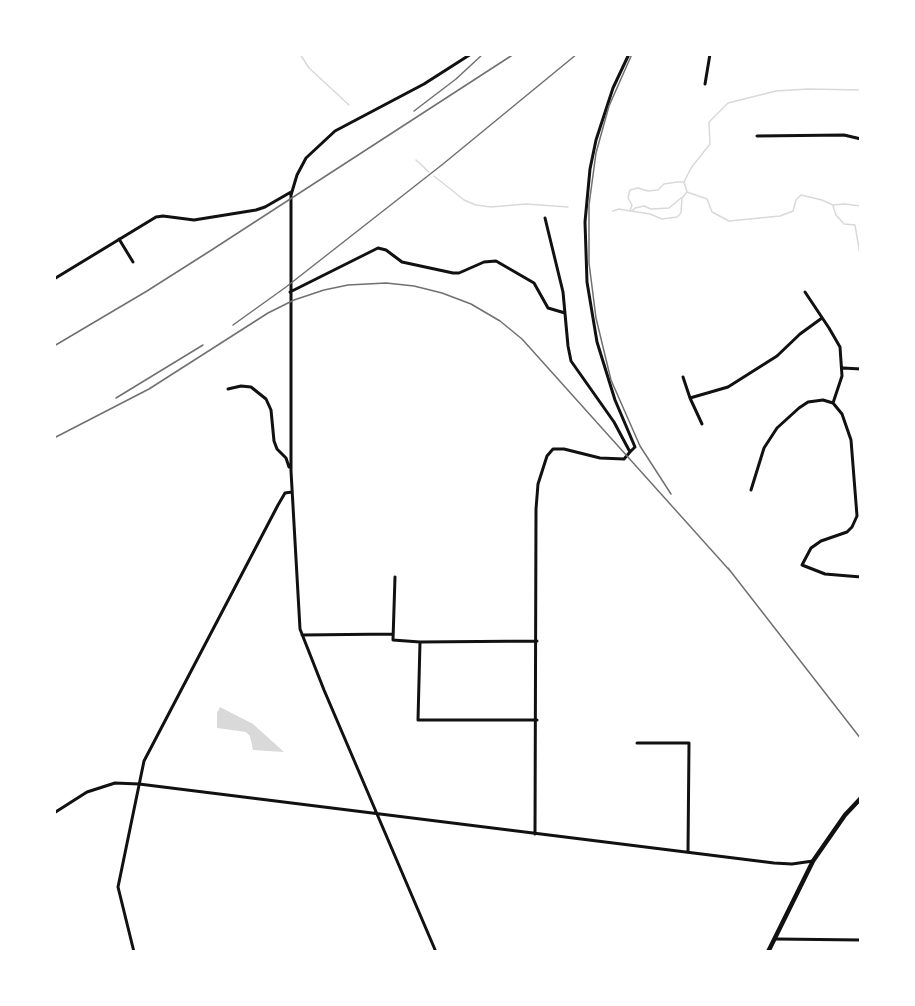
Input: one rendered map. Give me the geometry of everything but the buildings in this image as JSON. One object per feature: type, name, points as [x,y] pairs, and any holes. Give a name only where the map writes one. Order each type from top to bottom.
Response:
[{"type":"main road","points":[[768,952],[813,861],[845,815],[861,798]]},
{"type":"street","points":[[436,952],[302,635],[291,471],[291,192],[308,154],[336,130],[424,84],[471,54]]},
{"type":"street","points":[[535,834],[538,484],[547,456],[553,449],[564,449],[600,458],[624,459],[636,447],[615,400],[597,342],[587,282],[585,222],[596,140],[613,88],[629,54]]},
{"type":"street","points":[[705,84],[711,54]]},
{"type":"street","points":[[756,136],[844,135],[861,139]]},
{"type":"street","points":[[54,279],[160,216],[194,219],[256,210],[291,192]]},
{"type":"street","points":[[545,218],[561,283],[568,346],[572,361],[614,422],[630,452]]},
{"type":"street","points":[[119,239],[133,262]]},
{"type":"street","points":[[290,292],[378,248],[386,250],[402,262],[453,273],[459,273],[484,262],[496,261],[534,283],[548,308],[565,313]]},
{"type":"street","points":[[805,292],[840,347],[843,368],[833,403]]},
{"type":"street","points":[[690,398],[728,387],[777,356],[800,334],[822,318]]},
{"type":"street","points":[[843,368],[861,369]]},
{"type":"street","points":[[683,377],[702,424]]},
{"type":"street","points":[[228,389],[241,386],[250,387],[266,399],[271,410],[274,441],[277,449],[286,458],[291,471]]},
{"type":"street","points":[[751,490],[764,448],[777,428],[808,402],[823,400],[833,403],[842,414],[851,440],[856,516],[852,527],[847,532],[821,541],[811,548],[802,565],[825,574],[861,577]]},
{"type":"street","points":[[134,952],[118,887],[144,761],[285,493],[292,492]]},
{"type":"street","points":[[395,577],[393,640],[420,642],[537,641]]},
{"type":"street","points":[[302,635],[393,634]]},
{"type":"street","points":[[420,642],[418,720],[537,720]]},
{"type":"street","points":[[637,743],[689,743],[688,852]]},
{"type":"street","points":[[54,813],[87,792],[115,783],[139,784],[774,863],[792,864],[813,861]]},
{"type":"street","points":[[774,939],[861,940]]},
{"type":"shaded area","points":[[220,707],[253,724],[284,752],[253,750],[250,736],[246,732],[217,728],[217,713]]},
{"type":"waterway","points":[[300,54],[309,68],[349,105]]},
{"type":"waterway","points":[[684,182],[691,168],[710,144],[709,122],[728,103],[776,91],[861,90]]},
{"type":"waterway","points":[[416,160],[429,172]]},
{"type":"waterway","points":[[434,176],[464,200],[476,205],[491,207],[526,204],[568,207]]},
{"type":"waterway","points":[[613,211],[619,209],[630,211],[632,205],[628,198],[630,190],[638,188],[648,191],[658,190],[664,184],[677,182],[684,182],[687,192],[707,199],[712,212],[729,221],[780,216],[793,211],[796,200],[801,195],[833,205],[861,206]]},
{"type":"waterway","points":[[631,211],[650,214],[662,219],[677,217],[681,213],[682,198],[687,192]]},
{"type":"waterway","points":[[632,211],[644,206],[651,209],[669,208],[681,198]]},
{"type":"waterway","points":[[833,206],[836,215],[844,224],[855,225],[861,260]]},
{"type":"railway","points":[[414,111],[456,79],[483,54]]},
{"type":"railway","points":[[54,346],[147,291],[514,54]]},
{"type":"railway","points":[[233,325],[286,287],[443,164],[577,54]]},
{"type":"railway","points":[[632,54],[609,106],[596,153],[589,205],[589,263],[596,318],[611,380],[640,446],[671,494]]},
{"type":"railway","points":[[54,438],[149,389],[268,313],[294,300],[348,285],[386,283],[414,286],[471,304],[500,321],[522,339],[732,573]]},
{"type":"railway","points":[[116,398],[203,345]]},
{"type":"railway","points":[[728,568],[861,739]]}]
